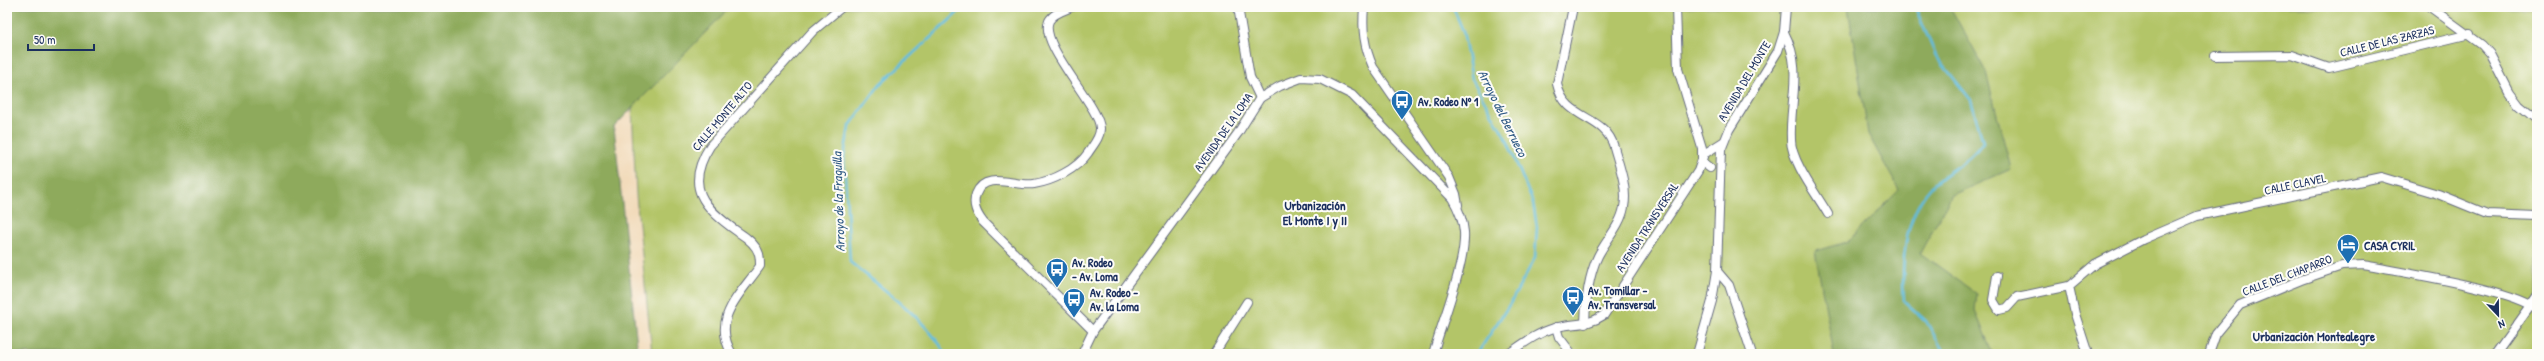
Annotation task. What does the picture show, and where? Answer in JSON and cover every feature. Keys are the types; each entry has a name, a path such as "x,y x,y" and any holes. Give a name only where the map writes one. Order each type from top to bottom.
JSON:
{"street":[{"name":"CALLE MONTE ALTO","path":"732,354 725,342 724,322 727,312 760,266 759,253 751,242 722,221 700,195 698,183 699,162 710,146 813,31 842,7"},
{"path":"1072,7 1055,14 1049,21 1048,31 1063,64 1097,117 1100,128 1098,138 1084,159 1050,180 1032,185 990,182 985,184 977,192 974,200 975,209 983,222 1093,331"},
{"path":"1238,7 1250,77 1260,98"},
{"path":"1364,7 1362,27 1365,48 1373,67 1442,167 1456,194 1458,208"},
{"path":"1573,7 1557,84 1560,96 1569,108 1609,134 1614,145 1625,195 1624,208 1619,221 1598,256 1592,271 1585,324"},
{"path":"1676,7 1678,69 1702,148 1702,160 1704,165 1710,168 1718,182"},
{"name":"AVENIDA DEL MONTE","path":"1697,354 1712,301 1717,271 1719,160 1723,142 1778,50 1784,32 1786,7"},
{"path":"2430,7 2470,34 2490,54 2510,93 2519,105 2537,120"},
{"path":"1784,32 1792,54 1796,79 1790,141 1793,153 1828,214"},
{"name":"CALLE DE LAS ZARZAS","path":"2215,56 2292,55 2328,68 2470,34"},
{"path":"1778,50 1792,54"},
{"name":"AVENIDA DE LA LOMA","path":"1082,354 1093,331 1238,133 1260,98 1280,86 1301,78 1320,79 1336,85 1352,95 1439,184 1458,208 1464,232 1463,253 1433,354"},
{"name":"AVENIDA DEL MONTE","path":"1711,151 1723,142"},
{"path":"1698,171 1716,167 1719,160 1716,153 1702,148"},
{"path":"1702,160 1704,154 1711,151"},
{"name":"AVENIDA TRANSVERSAL","path":"1508,354 1539,333 1556,327 1585,324 1604,315 1698,171 1702,160"},
{"path":"1439,184 1444,174 1442,167"},
{"name":"CALLE CLAVEL","path":"1997,276 1993,300 1999,310 2007,308 2017,297 2069,286 2095,264 2144,239 2197,216 2381,177 2438,194 2487,214 2537,216"},
{"name":"CALLE DEL CHAPARRO","path":"2209,354 2216,334 2240,305 2294,282 2342,266 2364,265 2508,295 2534,307"},
{"path":"1717,271 1729,285 1752,354"},
{"path":"2069,286 2075,314 2088,354"},
{"path":"2496,354 2534,307 2537,297"},
{"path":"1214,354 1247,302"},
{"path":"1556,327 1559,337 1572,354"}],"green space":[{"path":"7,7 730,7 614,127 638,354 7,354"},
{"path":"644,7 2537,7 2537,354 652,354 636,195 632,108 633,30"},
{"path":"1848,7 1950,7 1986,72 2011,169 1952,195 1920,253 1977,294 1975,311 1993,354 1834,354 1815,251 1847,242 1899,190 1868,134"}],"waterway":[{"name":"Arroyo de la Fraguilla","path":"946,354 937,340 902,304 850,262 844,156 849,127 880,84 964,7"},
{"name":"Arroyo del Berrueco","path":"1453,7 1463,31 1472,79 1507,140 1533,203 1537,227 1535,258 1511,302 1477,354"},
{"path":"1915,7 1936,56 1971,100 1983,142 1971,156 1932,186 1915,211 1906,240 1903,271 1904,301 1926,321 1945,354"}],"place":[{"name":"Av. Rodeo Nº 1","path":"1402,120"},
{"name":"CASA CYRIL","path":"2348,264"},
{"name":"Av. Rodeo - Av. Loma","path":"1057,288"},
{"name":"Av. Tomillar - Av. Transversal","path":"1573,316"},
{"name":"Av. Rodeo - Av. la Loma","path":"1074,318"}],"district":[{"name":"Urbanización El Monte I y II","path":"1315,212"},
{"name":"Urbanización Montealegre","path":"2314,336"}]}
